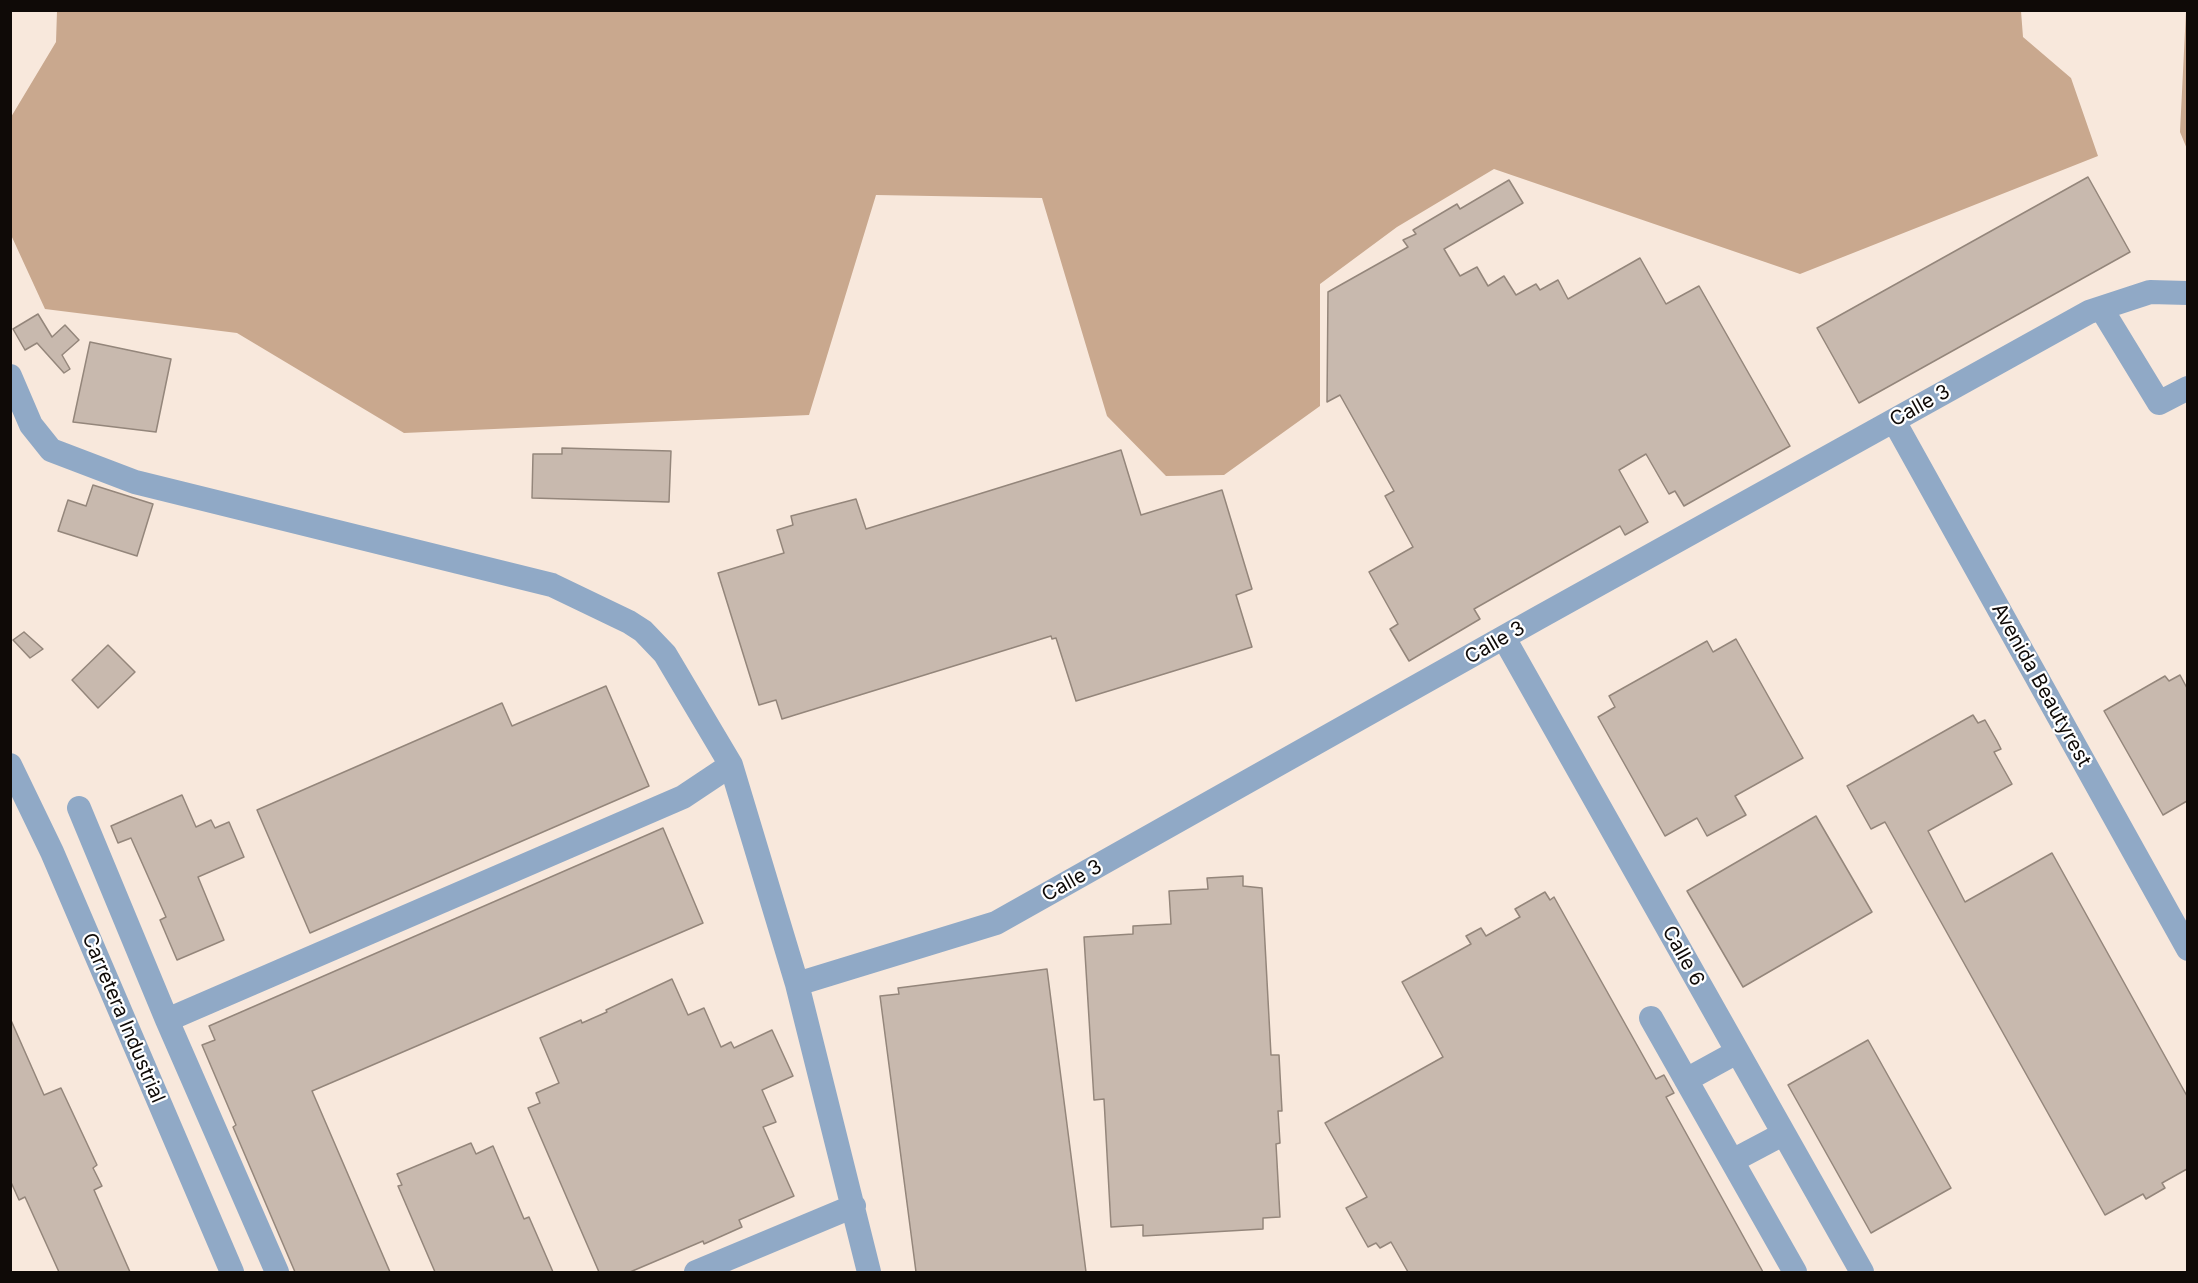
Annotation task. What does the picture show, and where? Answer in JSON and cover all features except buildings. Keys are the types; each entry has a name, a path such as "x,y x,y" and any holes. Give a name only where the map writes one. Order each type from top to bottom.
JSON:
{"street":[{"name":"Calle 3","path":"797,984 996,923 2090,312 2150,292 2187,293"},
{"path":"2101,308 2159,403 2187,388"},
{"path":"10,376 31,425 51,450 135,482 552,585 629,622 643,632 665,654 730,765 797,984 869,1272"},
{"name":"Avenida Beautyrest","path":"1894,421 2187,950"},
{"name":"Calle 6","path":"1504,638 1862,1272"},
{"name":"Carretera Industrial","path":"10,765 52,852 232,1272"},
{"path":"167,1020 683,797 730,765"},
{"path":"79,808 167,1020 277,1272"},
{"path":"1651,1018 1795,1272"},
{"path":"1686,1080 1737,1052"},
{"path":"1732,1161 1783,1134"},
{"path":"696,1272 854,1206"}],"shaded area":[{"path":"57,11 2021,11 2023,37 2071,78 2098,156 1800,274 1494,169 1397,227 1320,284 1320,406 1224,475 1166,476 1107,416 1042,198 876,195 809,415 404,433 237,333 45,309 11,235 11,117 56,42"},
{"path":"2186,11 2188,11 2187,149 2180,132"}]}
